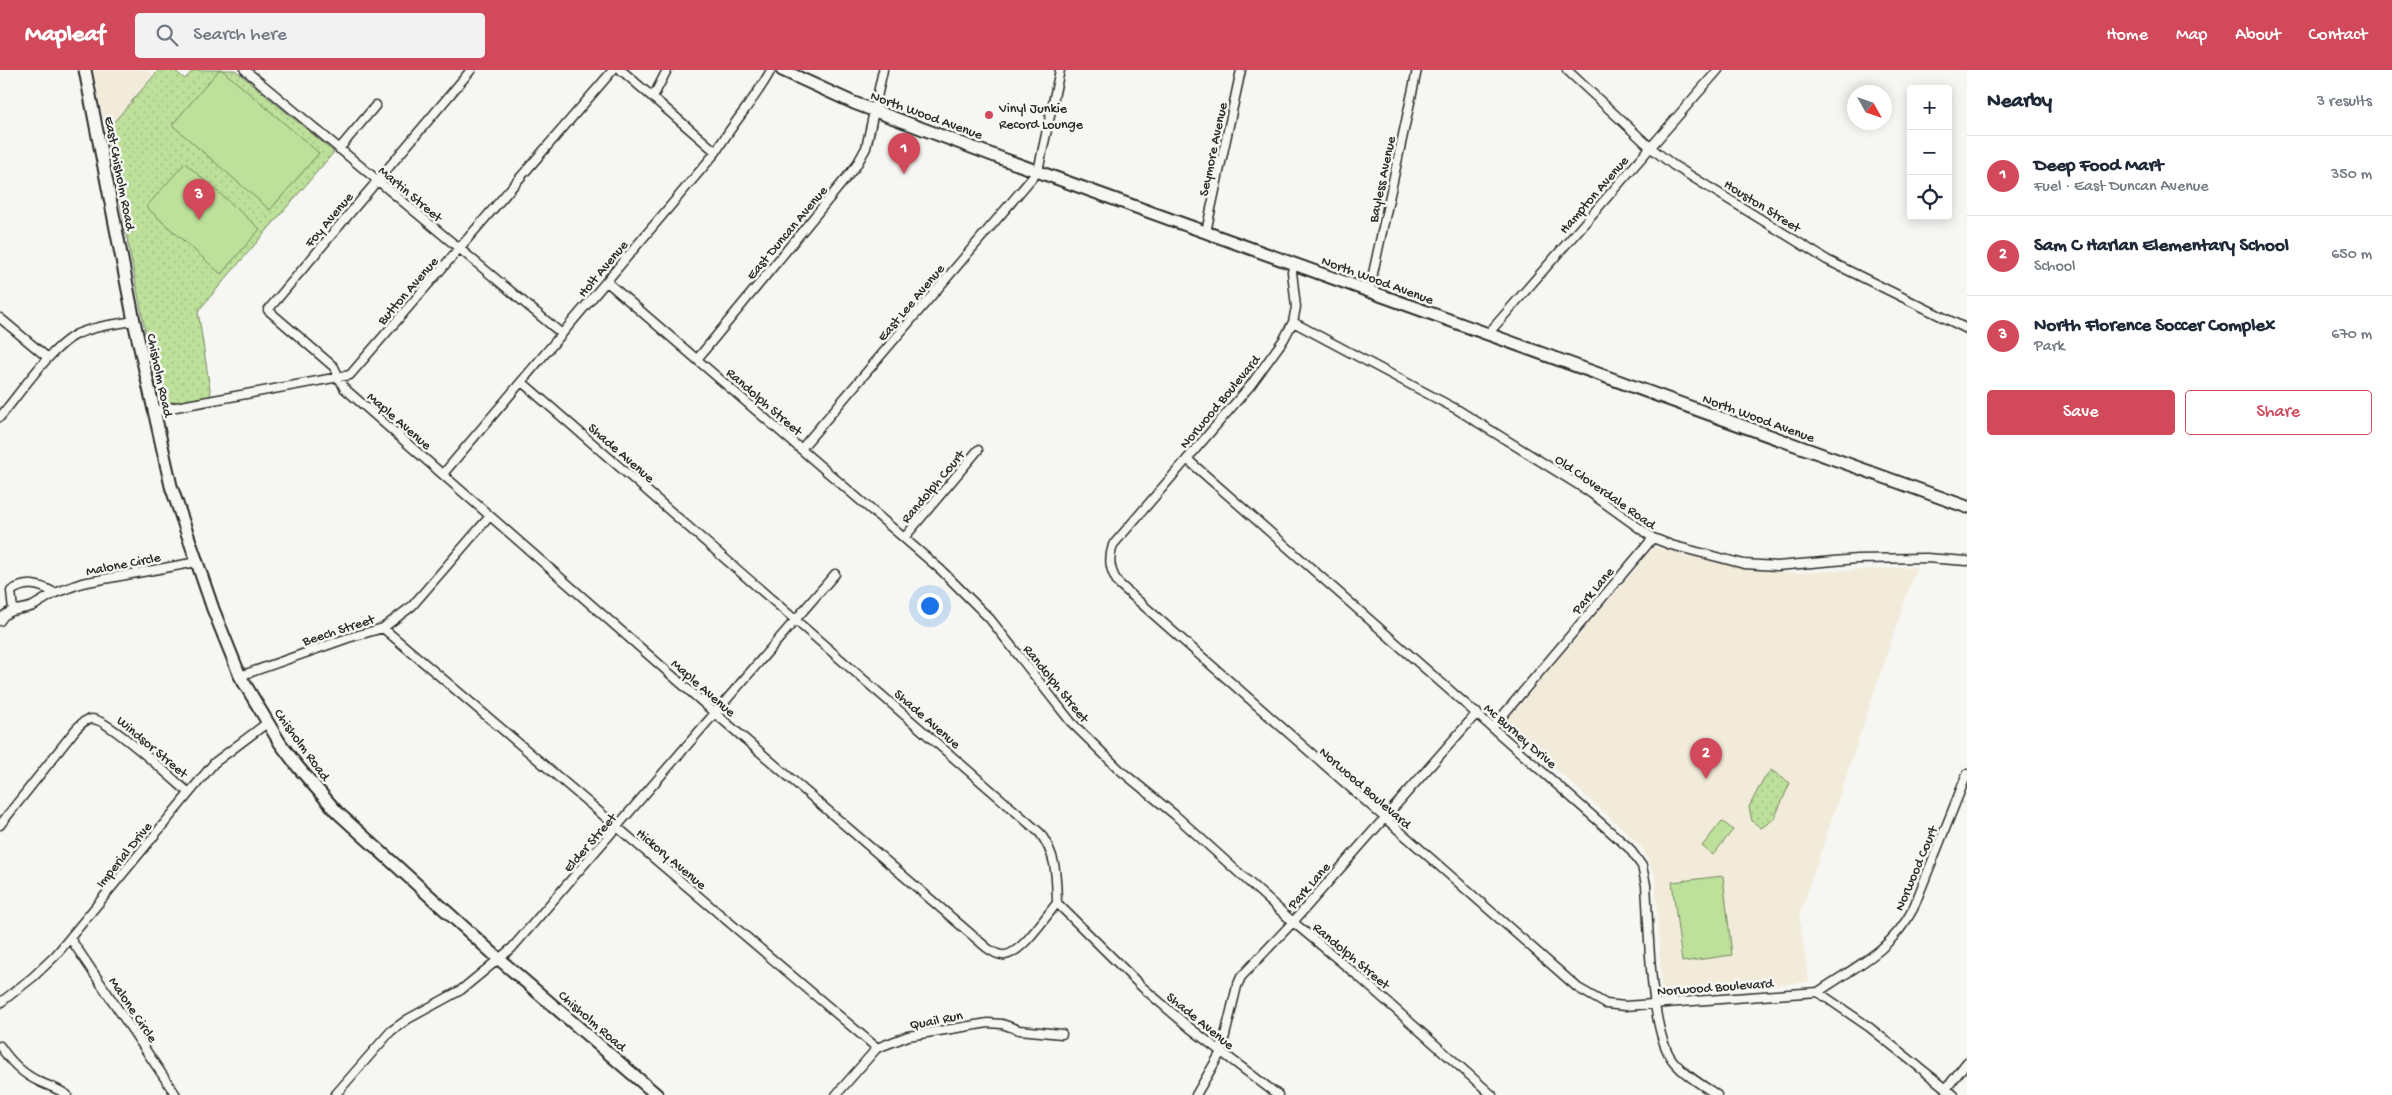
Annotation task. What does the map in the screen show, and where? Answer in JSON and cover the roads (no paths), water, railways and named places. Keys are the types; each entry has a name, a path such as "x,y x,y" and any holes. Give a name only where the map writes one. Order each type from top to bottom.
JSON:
{"main road":[{"name":"East Chisholm Road","path":"85,70 127,283"},
{"name":"North Wood Avenue","path":"782,70 826,92 875,111 1486,335 1967,507"},
{"name":"Chisholm Road","path":"127,283 171,486 197,562 240,676 267,723 298,767 337,812 499,959 657,1095"}],"street":[{"name":"Foy Avenue","path":"339,378 334,367 268,310 471,70"},
{"name":"Button Avenue","path":"154,411 339,378 350,374 459,250 612,70"},
{"path":"621,70 716,152"},
{"path":"653,97 667,70"},
{"name":"Holt Avenue","path":"443,474 716,152 727,132 771,70"},
{"name":"East Duncan Avenue","path":"698,358 856,166 866,148 882,70"},
{"path":"1038,171 1060,70"},
{"name":"Seymore Avenue","path":"1206,232 1241,70"},
{"name":"Bayless Avenue","path":"1370,292 1418,70"},
{"name":"Houston Street","path":"1567,70 1650,147 1674,165 1827,260 1967,329"},
{"name":"Hampton Avenue","path":"1486,335 1718,70"},
{"name":"Martin Street","path":"248,71 459,250 562,334"},
{"path":"339,149 376,105"},
{"name":"East Lee Avenue","path":"801,449 1038,171"},
{"path":"1294,264 1292,272 1296,307 1294,322"},
{"name":"Randolph Street","path":"607,282 698,358 941,570 990,619 1078,729 1120,770 1492,1095"},
{"path":"0,318 48,358"},
{"path":"0,416 48,358 76,335 94,327 134,321"},
{"name":"Norwood Boulevard","path":"1294,322 1250,386 1113,546 1109,556 1113,575 1130,595 1584,992 1606,1004 1625,1006 1818,992"},
{"name":"Old Cloverdale Road","path":"1294,322 1466,415 1585,489 1652,538 1671,545 1752,564 1787,566 1857,558 1967,561"},
{"name":"Maple Avenue","path":"339,378 344,388 716,714 997,954 1005,956 1015,951 1057,902"},
{"name":"Shade Avenue","path":"522,382 1040,833 1051,848 1055,863 1057,902 1137,983 1220,1052 1278,1095"},
{"name":"Randolph Court","path":"904,538 978,450"},
{"name":"Mc Burney Drive","path":"1187,459 1629,848 1642,866 1646,885 1655,1003 1662,1044 1673,1062 1688,1076 1717,1095"},
{"name":"Beech Street","path":"240,676 348,638 383,628 412,606 490,516"},
{"name":"Park Lane","path":"1493,727 1652,538"},
{"name":"Malone Circle","path":"0,621 3,616 13,610 32,606 55,593 82,583 197,562"},
{"name":"Elder Street","path":"334,1095 391,1031 408,1018 461,990 512,948 835,574"},
{"path":"13,610 11,591 20,585 41,585 55,593"},
{"name":"Hickory Avenue","path":"383,628 877,1048"},
{"name":"Park Lane","path":"1196,1095 1220,1052 1241,977 1293,922 1477,713"},
{"name":"Windsor Street","path":"0,825 76,728 83,722 93,719 102,721 118,733 189,793"},
{"name":"Imperial Drive","path":"0,1003 34,977 70,938 214,763 267,723"},
{"name":"Norwood Court","path":"1818,992 1869,959 1887,945 1903,928 1913,909 1967,774"},
{"name":"Malone Circle","path":"70,938 176,1095"},
{"path":"1818,992 1869,1027 1954,1095"},
{"name":"Quail Run","path":"836,1095 877,1048 908,1036 988,1023 1002,1024 1019,1030 1062,1034"},
{"path":"0,1046 21,1072 38,1082 57,1088 67,1095"},
{"path":"1946,1089 1967,1062"}],"place":[{"name":"Vinyl Junkie Record Lounge","path":"989,115"},
{"name":"Deep Food Mart","path":"904,174"},
{"name":"North Florence Soccer Complex","path":"199,220"},
{"name":"Sam C Harlan Elementary School","path":"1706,779"}]}
